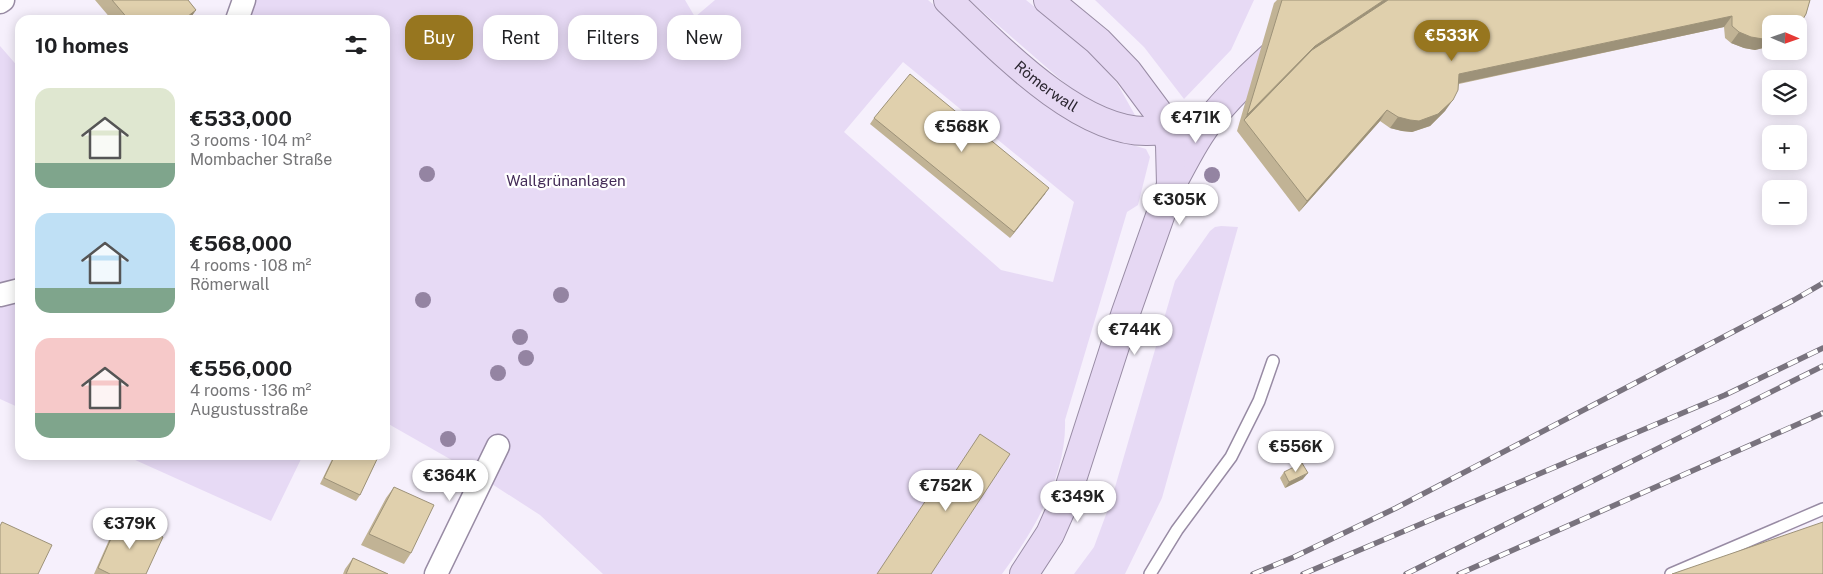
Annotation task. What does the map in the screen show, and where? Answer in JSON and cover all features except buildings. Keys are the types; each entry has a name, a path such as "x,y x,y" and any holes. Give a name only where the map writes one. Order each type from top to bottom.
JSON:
{"main road":[{"name":"Römerwall","path":"948,0 1019,67 1055,94 1112,126 1148,131 1190,124 1207,125"},
{"path":"1048,0 1098,41 1128,72 1157,111 1166,129 1171,159 1171,185"},
{"path":"1024,574 1050,534 1066,498 1125,315 1171,185 1207,125 1243,83 1300,32"}],"street":[{"path":"239,15 244,0"},
{"path":"0,295 15,291"},
{"path":"436,574 498,446"}],"lane":[{"path":"1150,574 1177,530 1231,458 1259,401 1273,362"},
{"path":"1671,574 1823,509"}],"green space":[{"name":"Wallgrünanlagen","path":"256,0 685,0 694,15 667,15 667,60 741,60 741,15 697,15 715,0 928,0 1066,115 1106,137 1146,149 1150,157 1138,205 1127,212 1065,420 1064,441 1054,482 1037,521 1002,574 603,574 540,515 478,475 390,425 390,15 251,15","holes":["903,62 1074,202 1053,282 1001,270 844,132"]},
{"path":"969,0 1026,0 1087,49 1117,83 1136,117 1093,105 1061,80"},
{"path":"1095,0 1254,0 1231,50 1184,99 1144,47"},
{"path":"0,46 15,63 15,406 0,399"},
{"path":"1215,227 1238,227 1162,498 1125,574 1074,574 1094,547 1111,501 1175,281 1210,231"},
{"path":"135,460 301,460 271,521"}],"railway":[{"path":"1253,574 1294,557 1396,508 1794,300 1823,283"},
{"path":"1303,574 1725,395 1823,348"},
{"path":"1406,574 1823,366"},
{"path":"1459,574 1823,413"}]}
